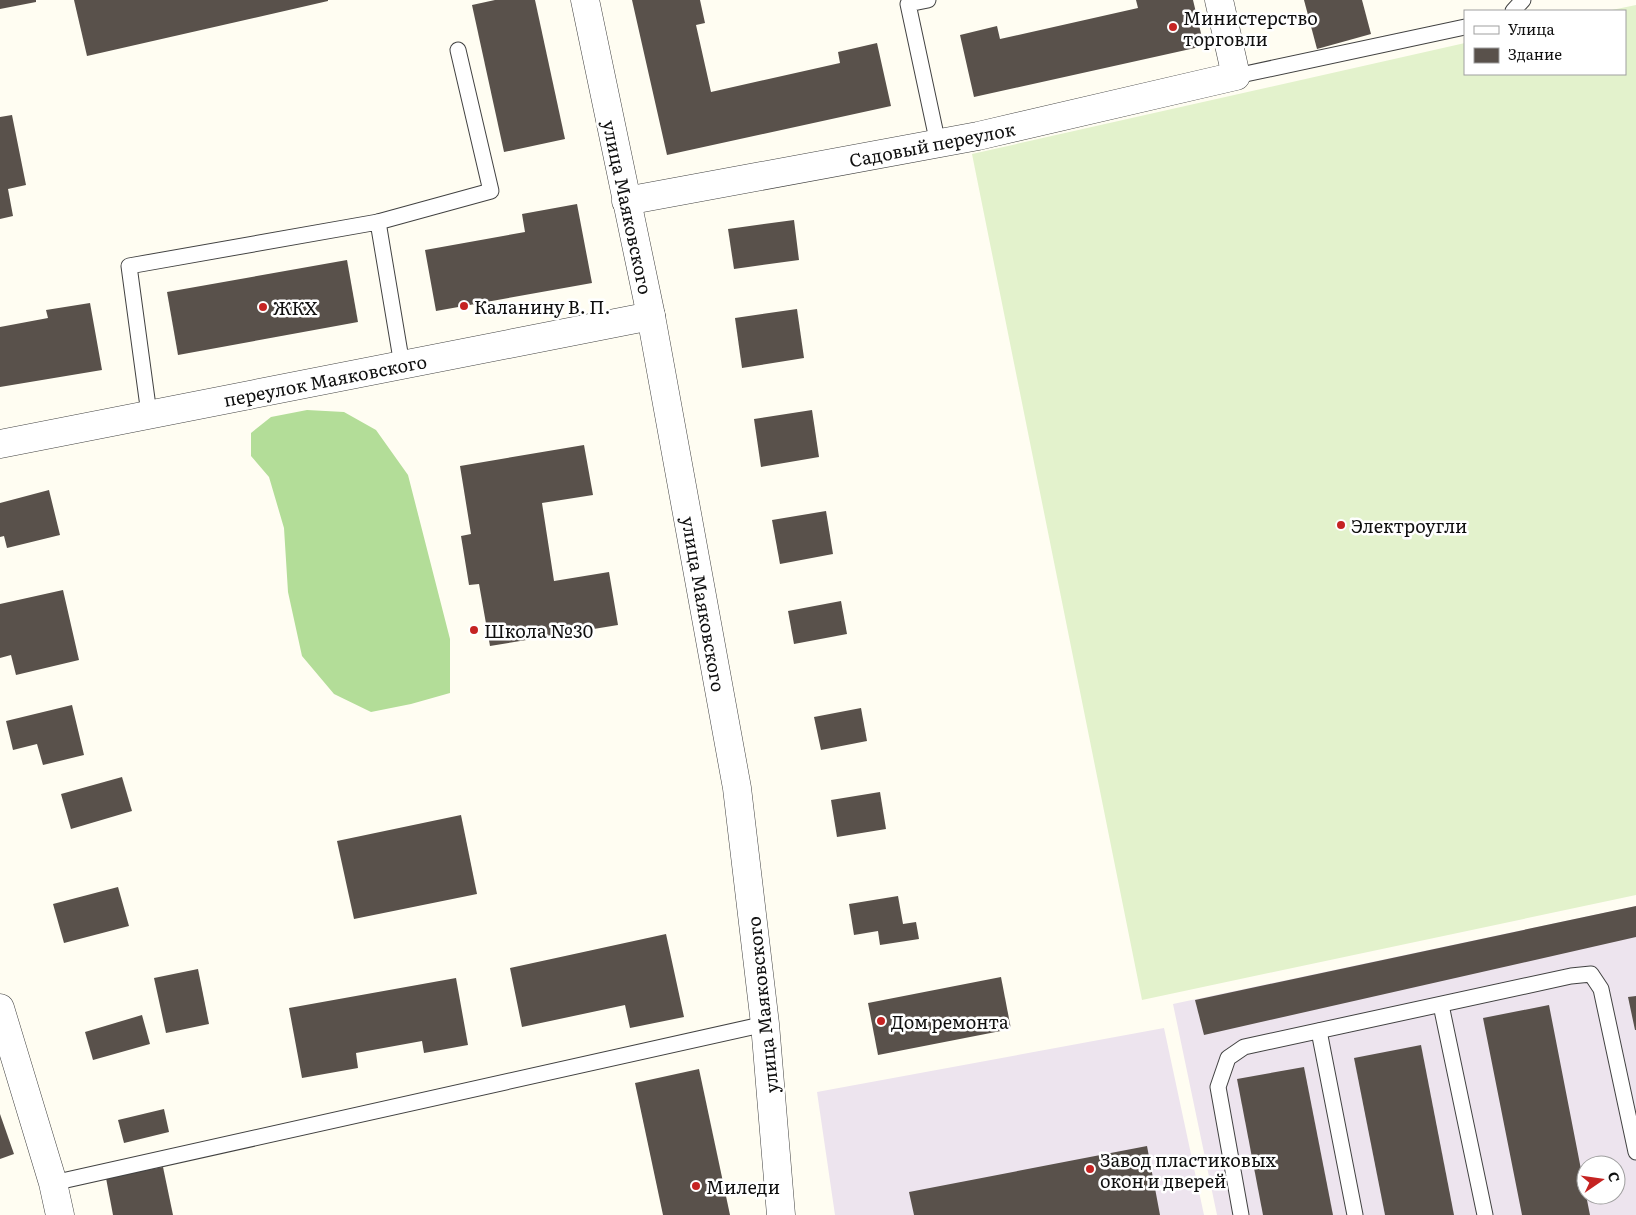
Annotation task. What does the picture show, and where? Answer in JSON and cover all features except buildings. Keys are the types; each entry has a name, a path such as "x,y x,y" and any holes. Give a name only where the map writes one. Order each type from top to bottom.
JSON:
{"street":[{"name":"улица Маяковского","path":"585,0 651,316 736,788 766,1024 781,1215"},
{"path":"1219,0 1236,76"},
{"name":"Садовый переулок","path":"626,201 938,144 1236,76"},
{"name":"переулок Маяковского","path":"0,444 651,316"},
{"path":"0,1008 53,1182 60,1215"}],"lane":[{"path":"928,0 908,4 938,144"},
{"path":"1514,10 1523,0"},
{"path":"1236,76 1464,27"},
{"path":"149,414 129,266 378,222 491,191 458,50"},
{"path":"378,222 402,365"},
{"path":"1241,1215 1218,1087 1228,1058 1244,1047 1571,976 1590,974 1601,989 1636,1152"},
{"path":"1441,1005 1485,1215"},
{"path":"53,1182 766,1024"},
{"path":"1320,1031 1355,1215"}],"shaded area":[{"path":"1636,906 1636,1215 1217,1215 1173,1004"},
{"path":"1164,1028 1204,1215 835,1215 817,1092"}],"green space":[{"name":"Электроугли","path":"1636,5 1636,895 1142,1000 972,154 1464,43 1464,75 1626,75 1626,10 1612,10"},
{"path":"307,410 344,412 376,430 408,475 450,639 450,693 411,704 371,712 334,694 302,656 288,592 284,528 269,477 251,456 251,433 271,417"}],"place":[{"name":"Министерство торговли","path":"1173,27"},
{"name":"Каланину В. П.","path":"464,306"},
{"name":"ЖКХ","path":"263,307"},
{"name":"Электроугли","path":"1341,525"},
{"name":"Школа №30","path":"474,630"},
{"name":"Дом ремонта","path":"881,1021"},
{"name":"Завод пластиковых окон и дверей","path":"1090,1169"},
{"name":"Миледи","path":"696,1186"}]}
